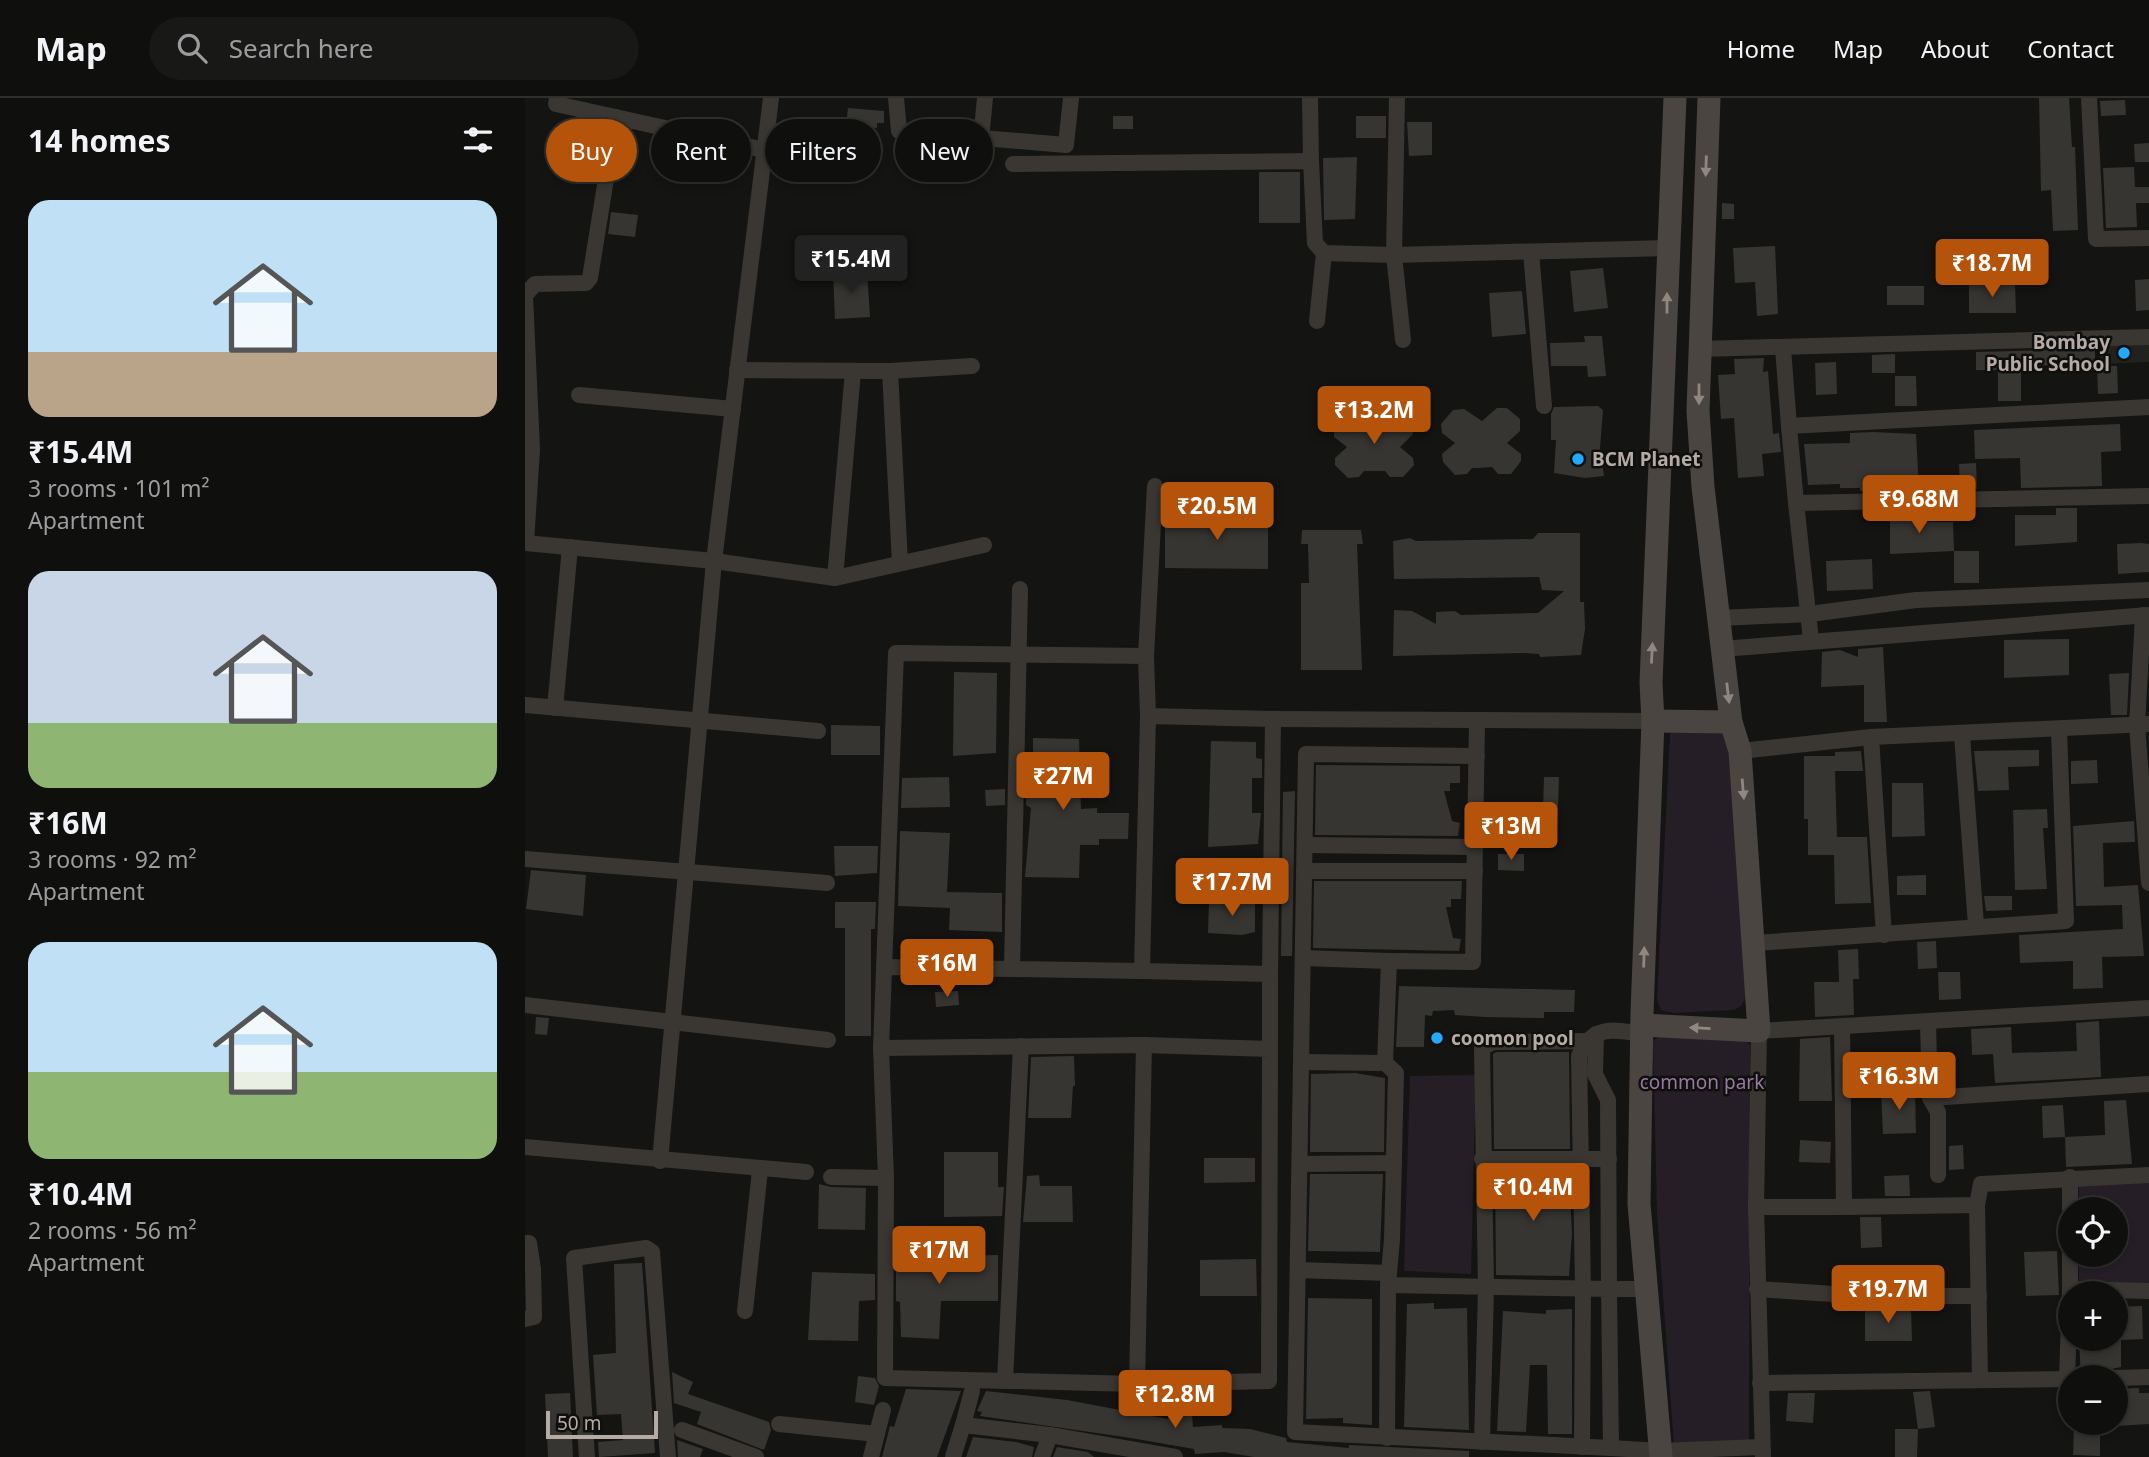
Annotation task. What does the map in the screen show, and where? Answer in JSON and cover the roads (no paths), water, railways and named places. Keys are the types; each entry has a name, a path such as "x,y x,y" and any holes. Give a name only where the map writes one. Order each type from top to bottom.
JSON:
{"street":[{"path":"557,98 556,104 764,150"},
{"path":"660,1161 702,721 714,561 771,98"},
{"path":"896,98 898,119"},
{"path":"983,119 985,98"},
{"path":"993,140 1066,145 1070,98"},
{"path":"1310,98 1315,243 1324,253 1394,255 1667,248"},
{"path":"1397,98 1394,255 1403,340"},
{"path":"1661,1454 1639,1204 1653,721 1651,684 1675,98"},
{"path":"1477,756 1306,754 1295,1432 1611,1448 1661,1454 1762,1452 1756,1207 1759,1031 1755,943 1740,751 1731,722 1703,487 1699,349 1709,98"},
{"path":"2089,98 2096,239 2149,238"},
{"path":"616,117 590,278 586,283 577,285 535,284 526,295 532,449 525,543 714,561 835,578 984,545"},
{"path":"1013,164 1311,161"},
{"path":"1531,252 1543,406"},
{"path":"1317,321 1324,253"},
{"path":"1699,349 2149,337"},
{"path":"1783,348 1811,640"},
{"path":"737,370 890,371 972,366"},
{"path":"835,578 853,371"},
{"path":"890,371 900,563"},
{"path":"579,395 733,409"},
{"path":"1789,426 2149,407"},
{"path":"1142,971 1148,716 1146,656 1155,486"},
{"path":"1796,503 2149,496"},
{"path":"555,708 570,547"},
{"path":"1012,970 1020,589"},
{"path":"1719,618 1810,614 1916,600 2149,590"},
{"path":"1722,649 2146,615 2143,725 2149,883"},
{"path":"1146,656 896,653 881,1048 886,1178 885,1378 1137,1384 1269,1381 1273,719"},
{"path":"525,705 818,731"},
{"path":"1148,716 1477,722 1731,722"},
{"path":"1303,958 1473,962 1477,722"},
{"path":"1740,751 1871,737 2059,731 2143,725"},
{"path":"1755,943 1976,925 2066,921 2059,731"},
{"path":"1962,734 1976,925"},
{"path":"1871,737 1884,934"},
{"path":"1305,845 1475,848"},
{"path":"525,859 827,883"},
{"path":"1304,871 1475,871"},
{"path":"1385,1063 1389,961"},
{"path":"884,967 1270,974"},
{"path":"525,1005 828,1040"},
{"path":"1482,1442 1486,1287 1482,1048 1493,1042 1592,1038 1613,1028 1759,1031 2149,1008"},
{"path":"1928,1023 1930,1098 1938,1112 1938,1175"},
{"path":"1842,1027 1844,1207"},
{"path":"1582,1447 1583,1289 1579,1056 1592,1038"},
{"path":"1592,1038 1595,1074 1608,1100 1611,1448"},
{"path":"881,1048 1145,1045 1270,1049"},
{"path":"1137,1384 1145,1045"},
{"path":"1005,1381 1021,1046"},
{"path":"1301,1062 1385,1063 1396,1073 1388,1279 1387,1438"},
{"path":"1930,1098 2149,1084"},
{"path":"525,1147 806,1172"},
{"path":"1482,1159 1609,1159"},
{"path":"1300,1164 1394,1163"},
{"path":"745,1311 760,1170"},
{"path":"1980,1380 1977,1205 1981,1184 2070,1177 2149,1175"},
{"path":"2070,1177 2070,1197"},
{"path":"831,1178 886,1178"},
{"path":"1756,1207 1977,1205"},
{"path":"525,1243 529,1243 534,1269 534,1317 525,1320"},
{"path":"587,1457 574,1258 646,1248 652,1252 668,1457"},
{"path":"1298,1270 1486,1287 1646,1289"},
{"path":"1757,1289 1864,1296 1979,1296"},
{"path":"2128,1290 2149,1291"},
{"path":"2128,1378 2149,1377"},
{"path":"1760,1383 2058,1379"},
{"path":"953,1457 972,1391"},
{"path":"871,1457 883,1410"},
{"path":"779,1424 877,1434"},
{"path":"963,1425 1050,1434 1132,1454 1175,1457"},
{"path":"682,1430 756,1457"},
{"path":"1042,1457 1050,1434"}],"place":[{"name":"Bombay Public School","path":"2124,353"},
{"name":"BCM Planet","path":"1578,459"},
{"name":"coomon pool","path":"1437,1038"}],"park label":[{"name":"common park","path":"1702,1082"}]}
